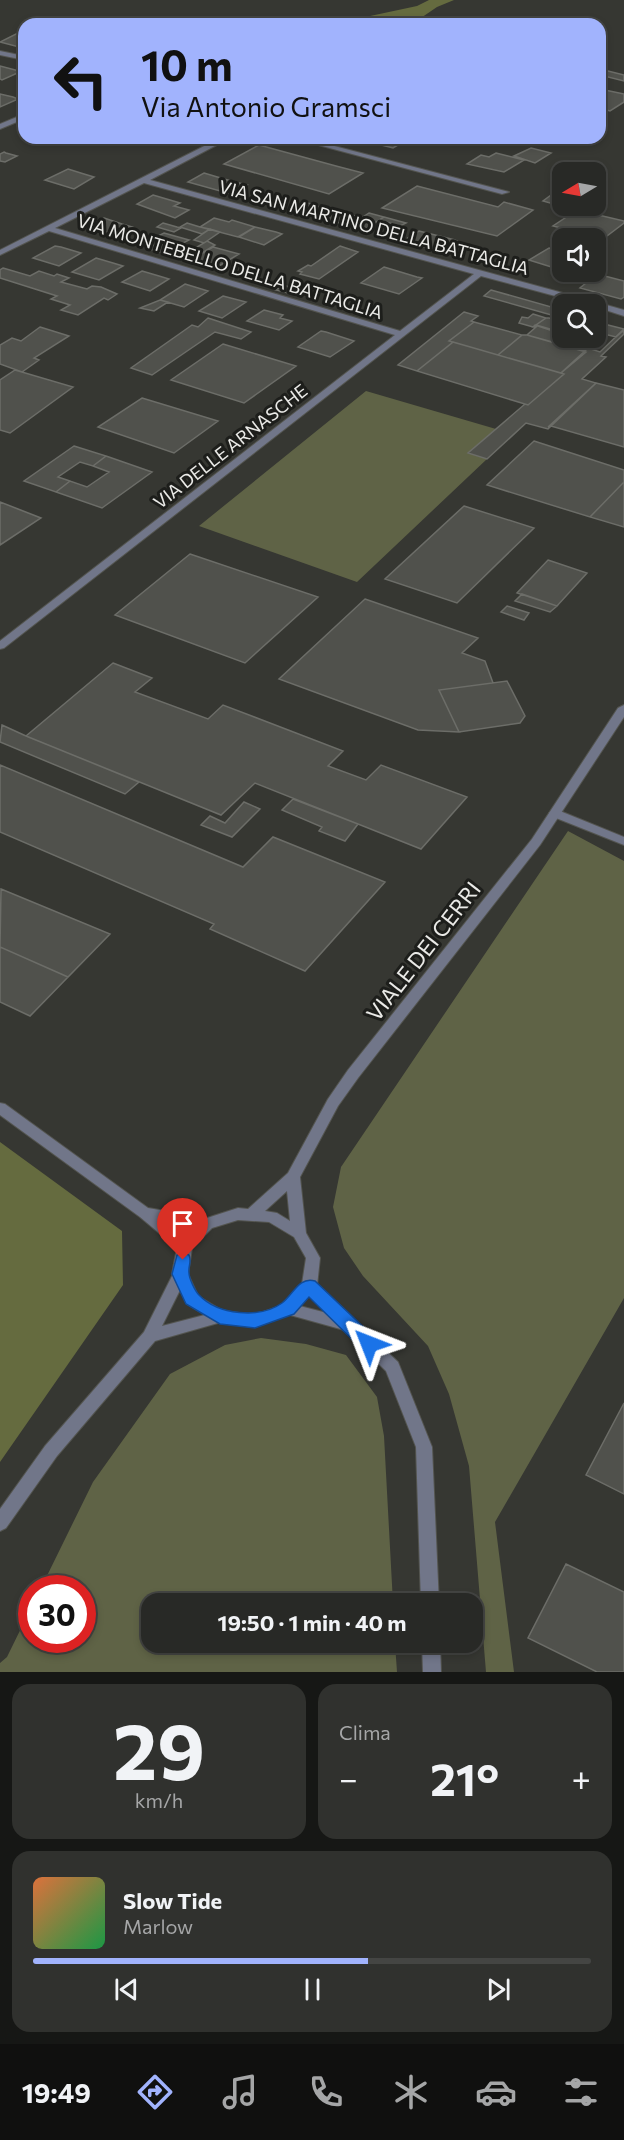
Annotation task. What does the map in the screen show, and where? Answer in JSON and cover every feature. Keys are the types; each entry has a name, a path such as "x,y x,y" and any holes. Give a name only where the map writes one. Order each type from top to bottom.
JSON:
{"street":[{"path":"0,53 18,57"},
{"path":"0,126 18,118"},
{"path":"0,253 146,181 215,144"},
{"path":"319,144 505,192"},
{"name":"VIA SAN MARTINO DELLA BATTAGLIA","path":"146,181 555,294"},
{"name":"VIA MONTEBELLO DELLA BATTAGLIA","path":"48,229 402,334"},
{"name":"VIA DELLE ARNASCHE","path":"0,646 480,273"},
{"name":"VIA SAN MARTINO DELLA BATTAGLIA","path":"606,308 624,313"},
{"name":"VIALE DEI CERRI","path":"251,1215 293,1177 333,1103 353,1074 536,842 624,708"},
{"path":"555,813 624,841"},
{"path":"0,1108 145,1213 185,1246"},
{"path":"150,1336 220,1317 255,1321 288,1309 309,1286 313,1258 299,1233 293,1177"},
{"path":"145,1213 207,1224"},
{"path":"0,1523 51,1451 150,1336 180,1274 185,1246 207,1224 238,1214 272,1217 299,1233"},
{"path":"180,1274 192,1299 220,1317"},
{"path":"309,1286 392,1367 424,1447 430,1593"},
{"path":"288,1309 351,1325"},
{"path":"431,1653 432,1672"}],"green space":[{"path":"429,0 454,0 437,7 421,18 361,18 417,6"},
{"path":"366,391 496,429 469,453 487,459 357,582 199,526"},
{"path":"568,831 624,861 624,1298 495,1522 514,1672 486,1672 483,1593 479,1593 469,1466 449,1394 428,1346 363,1276 344,1248 333,1207 341,1167"},
{"path":"0,1142 122,1231 123,1285 0,1462"},
{"path":"261,1338 306,1344 346,1355 377,1397 384,1436 392,1593 141,1593 141,1653 396,1653 397,1672 0,1672 0,1663 7,1657 18,1635 18,1653 96,1653 96,1575 47,1575 93,1482 170,1374 225,1345"}],"building":[{"path":"16,34 18,34 18,47 0,42"},
{"path":"0,66 18,71 18,73 0,79"},
{"path":"606,70 624,75 624,81 606,76"},
{"path":"606,90 624,94 624,102 610,111 606,110"},
{"path":"0,94 13,97 18,99 0,107"},
{"path":"377,144 400,144 393,148"},
{"path":"259,145 363,173 329,194 224,164"},
{"path":"531,148 551,153 535,163 514,156"},
{"path":"4,152 17,156 5,162 0,161 0,154"},
{"path":"496,153 524,160 504,172 467,164 481,155 489,157"},
{"path":"68,169 94,177 74,189 45,180"},
{"path":"204,173 247,185 231,194 188,182"},
{"path":"417,186 498,207 504,202 533,210 497,236 382,208"},
{"path":"153,195 180,203 174,206 189,210 175,218 137,204"},
{"path":"551,195 552,195 552,204 543,201"},
{"path":"308,203 363,218 350,226 295,211"},
{"path":"369,213 384,217 367,228 356,225 367,218 363,217"},
{"path":"568,216 603,216 624,221 606,237 606,228 553,226"},
{"path":"384,217 406,223 400,226 379,220"},
{"path":"104,218 132,227 118,235 89,227"},
{"path":"214,218 229,222 232,220 255,227 238,237 200,227"},
{"path":"163,223 181,228 174,232 157,227"},
{"path":"187,223 210,229 202,234 180,227"},
{"path":"255,227 282,234 264,245 239,237"},
{"path":"210,229 220,232 204,243 194,240"},
{"path":"419,231 460,243 451,250 444,248 439,251 403,241"},
{"path":"164,233 189,240 181,244 188,246 172,256 149,249 159,241 152,239"},
{"path":"207,241 215,245 202,253 192,250"},
{"path":"55,246 81,253 59,266 33,258"},
{"path":"340,246 358,252 319,279 300,274 302,272 298,271 308,265 311,266"},
{"path":"213,247 239,254 219,266 193,259"},
{"path":"549,248 552,249 552,267 529,260"},
{"path":"96,258 123,266 99,280 72,272"},
{"path":"384,267 422,278 399,294 361,283"},
{"path":"3,268 30,276 39,271 54,276 57,274 69,278 61,282 87,289 92,286 101,287 117,294 108,300 104,298 78,315 61,310 70,305 51,299 57,296 0,278 0,270"},
{"path":"142,271 169,279 150,291 122,282"},
{"path":"606,276 624,281 624,297 621,299 580,288 587,282 606,282"},
{"path":"185,284 208,291 184,307 160,300"},
{"path":"283,285 302,291 296,295 276,290"},
{"path":"491,290 552,307 552,315 484,296"},
{"path":"223,296 246,302 222,318 199,311"},
{"path":"160,300 168,302 154,311 140,308"},
{"path":"264,310 283,315 280,318 292,321 279,330 247,321"},
{"path":"464,312 478,316 471,321 474,322 449,341 453,342 417,371 398,365"},
{"path":"533,314 546,318 533,327 519,323 522,317 528,318"},
{"path":"208,318 251,332 241,339 215,332 152,375 131,368 192,325 198,327"},
{"path":"546,318 552,319 550,329 536,325"},
{"path":"474,322 522,335 498,355 449,341"},
{"path":"606,324 624,329 616,337 606,334"},
{"path":"535,325 552,331 552,342 527,335 536,327 533,327"},
{"path":"40,327 69,336 34,358 39,360 22,372 0,364 0,345 12,338 21,341"},
{"path":"623,330 624,334 601,356 606,357 582,379 596,383 548,429 526,423 487,459 468,453 564,374 561,373 588,348 600,352"},
{"path":"321,331 354,341 330,357 298,347"},
{"path":"522,335 552,342 552,348 572,348 586,352 561,373 498,355"},
{"path":"453,342 564,374 528,405 417,371"},
{"path":"223,344 296,366 244,403 171,380"},
{"path":"15,370 73,387 10,433 0,430 0,380"},
{"path":"596,383 624,390 624,447 548,427"},
{"path":"142,398 218,421 174,453 98,427"},
{"path":"534,441 624,470 624,482 590,517 487,485"},
{"path":"74,446 106,456 93,466 80,462 58,477 70,481 56,492 24,481"},
{"path":"106,456 152,472 102,508 56,492 70,481 87,487 109,472 93,466"},
{"path":"624,482 624,527 590,517"},
{"path":"0,502 18,509 41,518 0,545"},
{"path":"464,506 534,528 457,603 385,579"},
{"path":"190,554 318,597 245,663 115,615"},
{"path":"548,560 587,573 557,606 517,593"},
{"path":"522,594 557,606 550,612 515,601"},
{"path":"365,599 478,638 462,653 485,661 493,683 439,690 459,732 418,730 279,679"},
{"path":"507,606 529,613 524,620 501,612"},
{"path":"113,663 152,678 135,692 208,719 223,705 343,751 328,766 366,780 381,765 467,797 421,849 255,783 221,815 26,736"},
{"path":"507,681 525,716 520,723 459,732 439,690"},
{"path":"2,725 139,782 125,794 0,742"},
{"path":"0,765 243,867 273,837 385,882 305,971 210,929 214,924 0,832"},
{"path":"293,799 358,824 345,841 319,831 322,827 282,810"},
{"path":"244,802 260,809 232,837 201,825 210,816 225,823"},
{"path":"1,889 110,934 68,977 0,947"},
{"path":"0,947 68,977 30,1016 0,1002"},
{"path":"624,1403 624,1494 586,1475"},
{"path":"566,1564 624,1592 624,1672 597,1672 528,1638"}],"route":[{"path":"183,1260 180,1274 192,1299 220,1317 255,1321 288,1309 309,1286 369,1344"}]}
